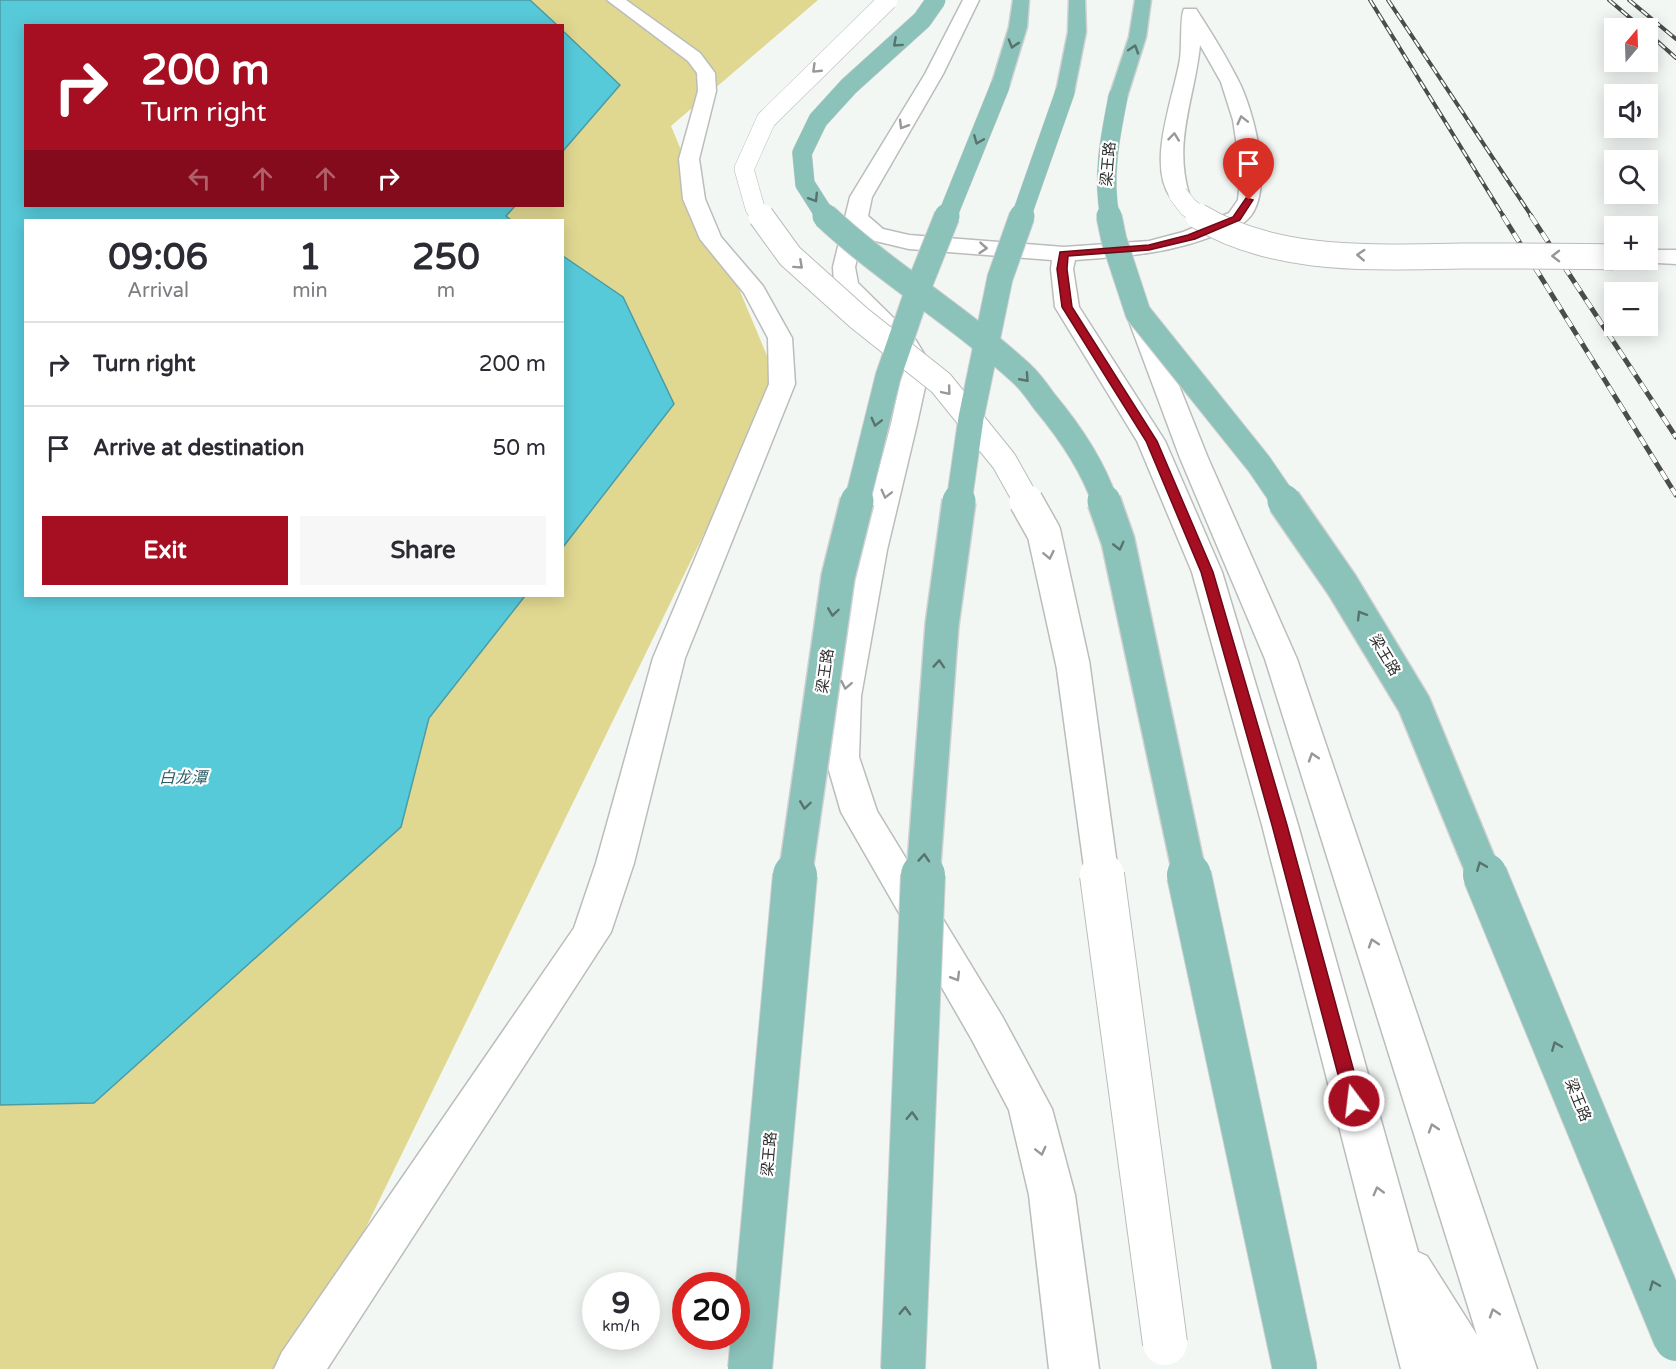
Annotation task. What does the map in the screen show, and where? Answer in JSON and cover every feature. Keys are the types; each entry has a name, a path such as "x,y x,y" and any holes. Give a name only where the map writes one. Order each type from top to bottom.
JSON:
{"main road":[{"path":"936,0 922,20 849,87 818,120 802,153 805,184 824,215 860,249 955,318 1023,374 1068,430 1096,476 1118,541 1295,1369"},
{"name":"梁王路","path":"750,1369 793,888 838,577 888,377 921,281 1000,86 1018,27 1021,0"},
{"path":"903,1369 920,916 942,625 971,418 1000,278 1065,92 1077,32 1077,0"},
{"name":"梁王路","path":"1143,0 1143,14 1138,36 1118,97 1109,144 1105,193 1114,240 1138,313 1259,464 1342,585 1414,704 1676,1339"}],"street":[{"path":"299,1369 592,932 615,863 669,658 782,384 780,338 755,291 711,239 694,199 688,159 707,91 706,73 694,57 615,0"},
{"path":"888,0 766,120 744,170 755,208 790,256 859,318 940,383 1004,461 1044,533 1072,665 1169,1369"},
{"path":"972,0 934,74 861,197 844,267 846,284 857,298 906,344 915,360 914,378 904,424 872,550 844,696 842,757 859,812 987,1028 1030,1109 1052,1195 1074,1369"},
{"path":"857,217 876,234 909,242 1064,254 1149,248 1191,237 1237,218 1249,200 1251,172 1243,120 1230,82 1189,6"},
{"path":"1189,6 1193,28 1191,57 1175,127 1173,183 1182,203 1199,216 1221,228 1284,248 1325,253 1373,256 1604,257"},
{"path":"1064,254 1062,269 1067,307 1151,441 1207,572 1280,825 1426,1369"},
{"path":"1658,257 1676,257"},
{"path":"1138,313 1194,458 1281,659 1512,1369"},
{"path":"1390,1239 1470,1369"}],"shaded area":[{"path":"0,0 818,0 671,126 778,382 297,1369 0,1369"}],"water":[{"name":"白龙潭","path":"0,0 530,0 556,24 24,24 24,207 514,207 506,216 510,219 24,219 24,597 524,597 429,718 401,827 94,1103 0,1105"},
{"path":"564,32 620,85 564,150"},
{"path":"564,257 623,297 674,404 564,546"}],"railway":[{"path":"1370,0 1504,217"},
{"path":"1388,0 1532,217"},
{"path":"1609,0 1630,18"},
{"path":"1629,0 1676,39"},
{"path":"1658,42 1676,58"},
{"path":"1503,216 1676,495"},
{"path":"1531,216 1676,437"}],"route":[{"path":"1249,200 1237,218 1191,237 1149,248 1064,254 1062,269 1067,307 1151,441 1207,572 1280,825 1354,1101"}]}
